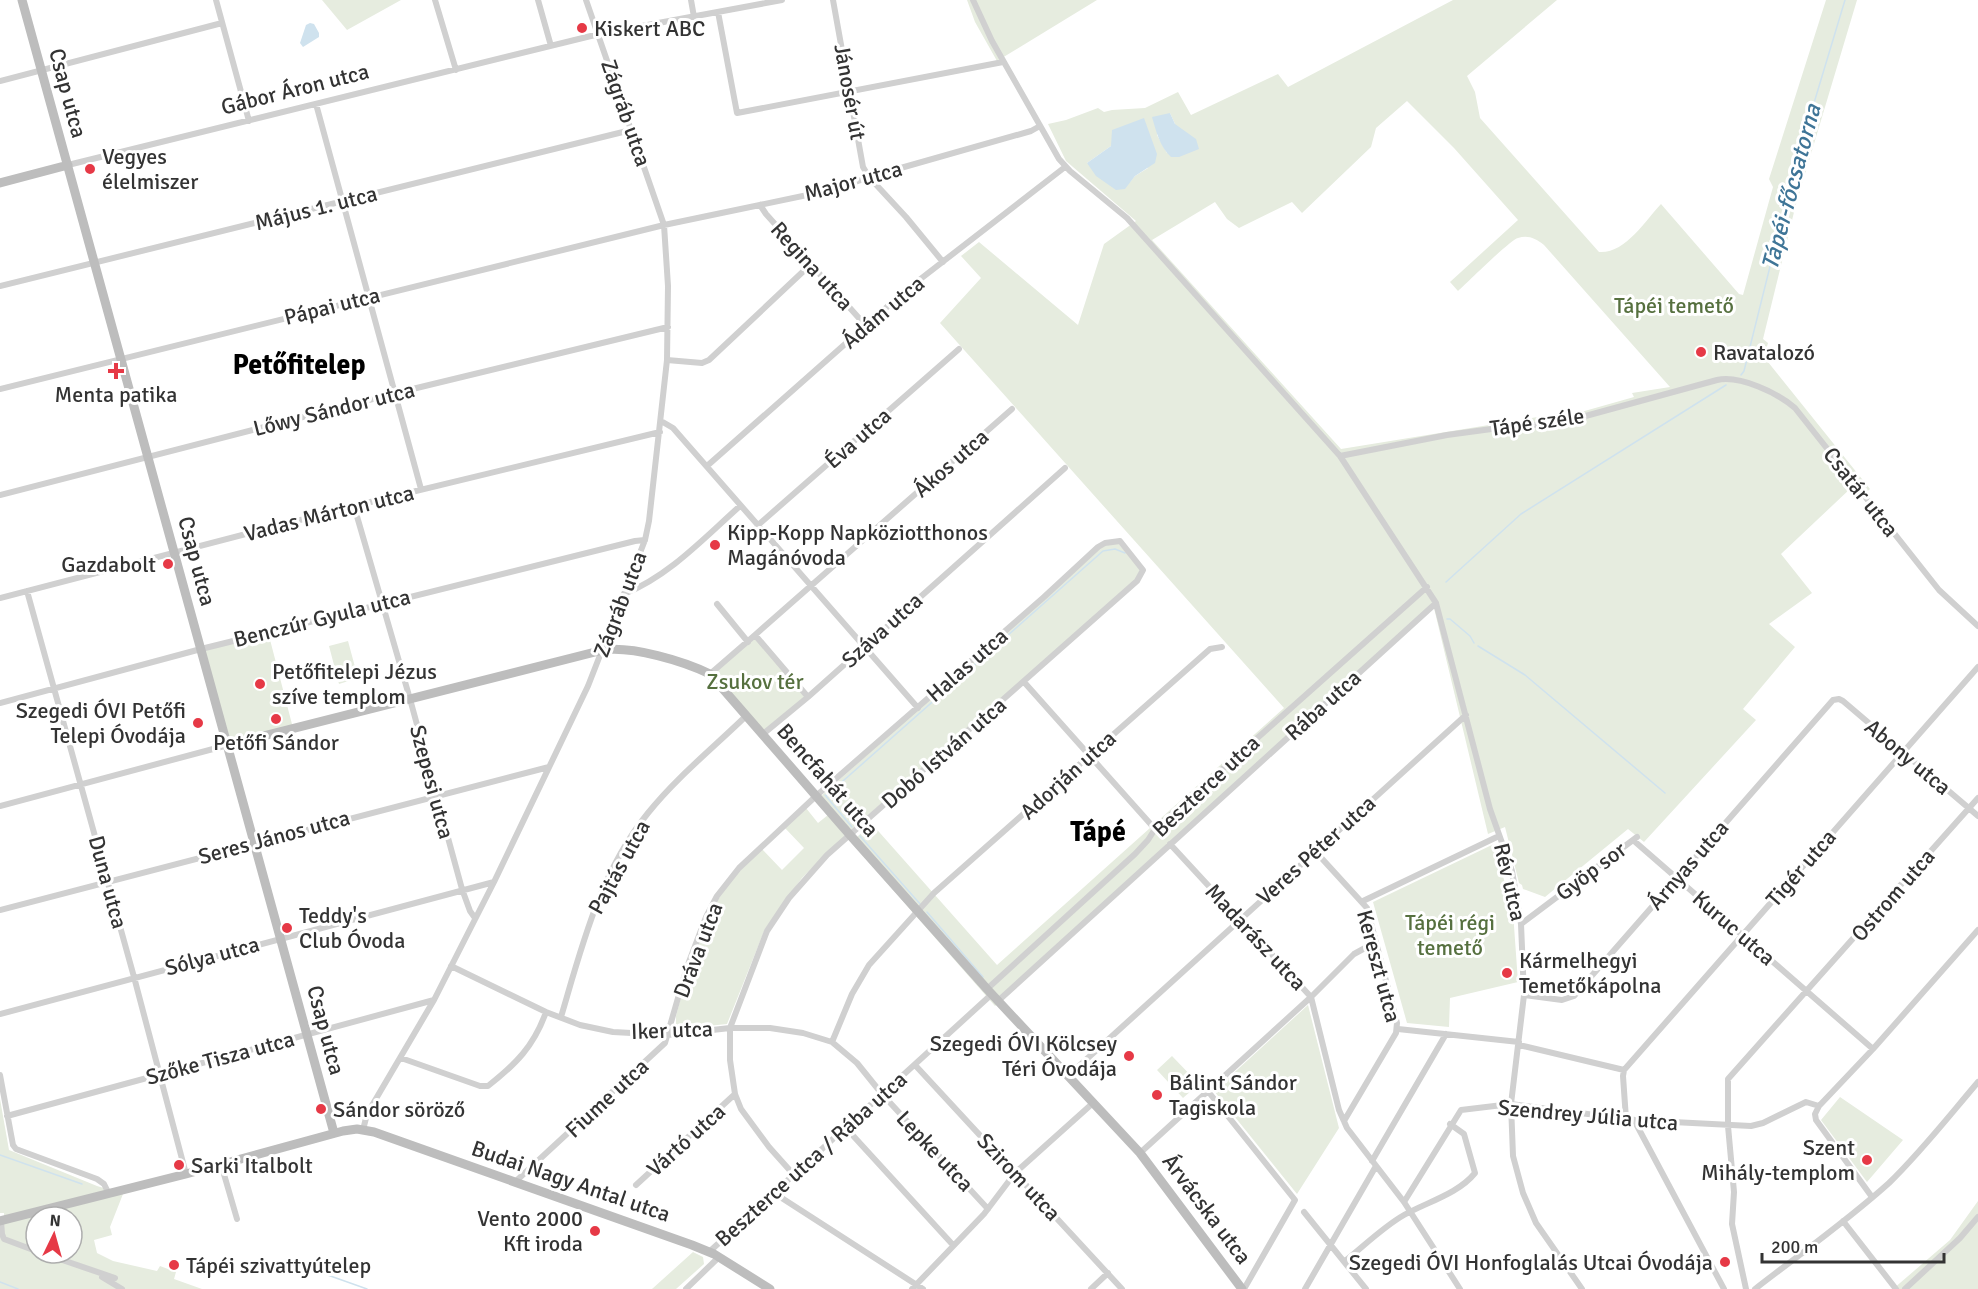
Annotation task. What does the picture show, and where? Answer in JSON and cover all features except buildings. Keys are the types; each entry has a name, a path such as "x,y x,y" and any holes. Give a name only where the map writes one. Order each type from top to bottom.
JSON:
{"street":[{"name":"Csap utca","path":"22,0 334,1133"},
{"path":"216,0 249,121"},
{"path":"435,0 456,69"},
{"path":"538,0 551,46"},
{"name":"Zágráb utca","path":"363,1130 367,1114 434,1000 494,882 588,686 645,540 668,360 667,251 664,225 600,34 586,0"},
{"path":"691,0 694,17"},
{"name":"Gábor Áron utca","path":"0,183 600,34 782,0"},
{"name":"Jánosér út","path":"833,0 863,167 869,177 943,262"},
{"path":"718,12 737,113 1004,62 973,0"},
{"path":"0,81 222,23"},
{"name":"Rév utca","path":"1004,62 1065,167 1127,218 1340,456 1436,603 1490,809 1512,871 1521,924 1524,995 1511,1104 1513,1156 1526,1200 1547,1241 1582,1289"},
{"path":"316,104 421,489"},
{"name":"Major utca","path":"664,225 836,189 869,177 1031,131 1040,126"},
{"name":"Május 1. utca","path":"0,286 631,130"},
{"name":"Ádám utca","path":"707,466 905,291 1065,167"},
{"name":"Regina utca","path":"760,205 810,265 866,326"},
{"name":"Pápai utca","path":"0,389 664,225"},
{"path":"668,360 702,363 709,360 810,265"},
{"name":"Lőwy Sándor utca","path":"0,495 396,393 668,327"},
{"name":"Éva utca","path":"757,526 958,349"},
{"name":"Tápé széle","path":"1340,456 1447,435 1560,423 1717,380 1731,379"},
{"name":"Csatár utca","path":"1731,379 1771,392 1795,408 1939,590 1978,626"},
{"name":"Ákos utca","path":"755,636 1012,409"},
{"path":"661,421 673,428 918,708"},
{"name":"Vadas Márton utca","path":"0,598 421,489 660,432"},
{"name":"Száva utca","path":"808,697 1065,468"},
{"name":"Szepesi utca","path":"354,506 462,889 475,918"},
{"path":"624,594 662,574 740,506"},
{"name":"Benczúr Gyula utca","path":"0,703 382,602 635,540 645,540"},
{"name":"Halas utca","path":"816,796 1098,547 1105,543 1120,541 1143,570"},
{"name":"Dobó István utca","path":"794,1175 741,1109 735,1094 730,1060 729,1028 767,931 789,898 806,878 850,835 1137,581 1143,570"},
{"name":"Beszterce utca","path":"992,995 1135,854 1155,829 1427,587"},
{"name":"Duna utca","path":"27,591 108,881 186,1174"},
{"name":"Rába utca","path":"992,995 1170,844 1436,603"},
{"path":"717,604 748,642"},
{"path":"710,674 755,636 808,697 762,735"},
{"name":"Adorján utca","path":"832,1042 852,994 869,965 934,893 1210,649 1222,647"},
{"name":"Bencfahát utca","path":"228,745 603,650 614,649 677,660 710,674 917,911 1068,1076"},
{"name":"Tigér utca","path":"1624,1070 1978,667"},
{"path":"1024,682 1155,829"},
{"name":"Abony utca","path":"1837,699 1843,701 1978,816"},
{"name":"Árnyas utca","path":"1524,995 1562,1000 1574,996 1830,701 1837,699"},
{"name":"Veres Péter utca","path":"1068,1076 1466,715"},
{"name":"Pajtás utca","path":"561,1017 596,902 620,856 647,814 746,716"},
{"path":"0,806 228,745"},
{"name":"Seres János utca","path":"0,910 549,767"},
{"name":"Dráva utca","path":"668,1035 693,949 717,896 739,868 816,796"},
{"name":"Ostrom utca","path":"1746,1289 1732,1230 1734,1192 1726,1086 1730,1076 1978,798"},
{"path":"1362,901 1499,836"},
{"name":"Kuruc utca","path":"1635,839 1742,936 1873,1049"},
{"name":"Gyöp sor","path":"1521,924 1635,839"},
{"name":"Madarász utca","path":"1170,844 1311,997 1344,1121 1404,1202 1460,1289"},
{"name":"Kereszt utca","path":"1315,851 1367,908 1398,1029 1344,1121"},
{"name":"Sólya utca","path":"0,1014 494,882"},
{"path":"1872,1197 1816,1120 1816,1112 1978,930"},
{"path":"1140,1153 1311,997 1354,954 1376,942"},
{"name":"Iker utca","path":"451,966 546,1012 613,1032 668,1035 729,1028 786,1029 832,1042 857,1063 882,1094"},
{"name":"Beszterce utca / Rába utca","path":"709,1252 992,995"},
{"name":"Szőke Tisza utca","path":"7,1116 434,1000"},
{"path":"401,1058 480,1086 488,1086 533,1042 546,1012"},
{"path":"1398,1029 1519,1044 1624,1070 1626,1119"},
{"path":"1305,1289 1446,1034"},
{"name":"Fiume utca","path":"515,1182 665,1043 668,1035"},
{"name":"Szirom utca","path":"915,1065 1122,1289"},
{"path":"0,1075 12,1145 18,1151 97,1179 104,1184 108,1194"},
{"name":"Árvácska utca","path":"1068,1076 1140,1153 1243,1289"},
{"path":"1755,1289 1872,1197 1917,1153 1978,1082"},
{"path":"1207,1090 1295,1200 1243,1289"},
{"name":"Vártó utca","path":"636,1185 735,1094"},
{"name":"Lepke utca","path":"882,1094 988,1209"},
{"name":"Szendrey Júlia utca","path":"1404,1202 1450,1124 1461,1110 1511,1104 1634,1120 1728,1126 1759,1124 1806,1102 1819,1106"},
{"path":"913,1286 988,1209 1015,1173 1093,1103"},
{"path":"1634,1120 1724,1289"},
{"path":"1345,1261 1403,1215 1437,1199 1470,1179 1475,1173 1464,1134 1450,1124"},
{"path":"846,1128 953,1245"},
{"name":"Budai Nagy Antal utca","path":"0,1221 186,1174 334,1133 363,1130 709,1252 770,1289"},
{"path":"221,1164 237,1219"},
{"path":"774,1193 913,1286 923,1289"},
{"path":"1305,1212 1366,1289"},
{"path":"1905,1289 1960,1238 1978,1216"},
{"path":"0,1221 4,1239 24,1246"},
{"path":"1842,1221 1896,1289"},
{"path":"686,1289 718,1257"},
{"path":"80,1265 115,1278"},
{"path":"89,1268 122,1289"},
{"path":"1091,1289 1108,1274"}],"green space":[{"path":"322,0 401,0 347,30"},
{"path":"967,0 1097,0 997,61 975,22"},
{"name":"Tápéi temető","path":"1453,0 1557,0 1467,76 1475,92 1480,118 1599,252 1617,248 1626,242 1661,204 1739,294 1743,295 1773,187 1769,179 1826,0 1857,0 1796,204 1763,339 1768,343 1764,357 1870,489 1860,498 1851,488 1781,554 1812,593 1769,624 1795,647 1743,709 1756,720 1644,842 1628,829 1545,897 1523,889 1519,883 1505,827 1488,834 1434,608 995,1006 851,842 872,824 997,965 1284,708 940,323 981,278 961,256 979,242 1078,325 1104,244 1136,221 1066,161 1048,124 1098,108 1104,112 1145,108 1178,92 1191,115 1278,74 1288,87","holes":["1407,101 1454,148 1518,220 1450,282 1458,291 1514,240 1525,237 1534,239 1544,245 1670,387 1632,393 1634,397 1574,414 1556,414 1341,449 1152,240 1215,202 1227,219 1239,228 1292,202 1302,213 1371,147 1376,128","1170,113 1175,124 1167,153 1157,135","1111,146 1148,168 1130,182 1087,163"]},
{"path":"1117,542 1140,570 1134,582 851,830 821,796 1099,548"},
{"path":"268,632 293,728 228,745 201,649"},
{"name":"Zsukov tér","path":"755,635 808,697 762,735 710,674"},
{"path":"348,641 358,678 339,684 329,646"},
{"path":"806,808 818,823 828,815 845,836 802,878 765,929 727,1024 679,1029 676,1016 691,964 703,929 720,897 737,873 762,849 782,870 804,848 784,827"},
{"name":"Tápéi régi temető","path":"1494,844 1513,912 1518,982 1450,998 1449,1027 1407,1023 1373,902"},
{"path":"1308,1005 1339,1128 1297,1194 1214,1091"},
{"path":"1172,1056 1199,1084 1183,1098 1157,1070"},
{"path":"1840,1097 1903,1140 1867,1182 1821,1120"},
{"path":"0,1099 9,1150 97,1186 123,1194 110,1227 112,1235 94,1240 97,1253 113,1261 157,1271 160,1266 176,1272 174,1279 202,1289 0,1289 0,1229 4,1228 4,1213 0,1213"},
{"path":"1978,1201 1978,1289 1893,1289 1950,1240"},
{"path":"693,1252 703,1257 704,1264 676,1289 652,1289"}],"water":[{"path":"314,24 319,37 303,47 300,43 306,25"},
{"path":"1170,113 1175,124 1196,139 1199,149 1179,157 1171,157 1167,153 1152,117"},
{"path":"1144,118 1157,154 1155,163 1135,176 1125,189 1116,190 1096,176 1087,163 1111,146 1112,130"}],"waterway":[{"name":"Tápéi-főcsatorna","path":"1741,375 1744,371 1795,166 1845,0"},
{"name":"Tápéi-főcsatorna","path":"1446,582 1521,514 1726,385"},
{"path":"826,796 1103,551 1115,549 1125,553"},
{"path":"1447,619 1470,636 1474,643"},
{"path":"1478,646 1525,675 1665,793"},
{"path":"825,795 852,827"},
{"path":"860,836 921,905"},
{"path":"927,912 983,977"},
{"path":"0,1155 82,1184"},
{"name":"Tápéi-főcsatorna","path":"322,1273 367,1289"},
{"path":"0,1282 18,1289"}],"place":[{"name":"Kiskert ABC","path":"582,28"},
{"name":"Vegyes élelmiszer","path":"90,169"},
{"name":"Ravatalozó","path":"1701,352"},
{"name":"Menta patika","path":"116,371"},
{"name":"Kipp-Kopp Napköziotthonos Magánóvoda","path":"715,545"},
{"name":"Gazdabolt","path":"168,564"},
{"name":"Petőfitelepi Jézus szíve templom","path":"260,684"},
{"name":"Petőfi Sándor","path":"276,719"},
{"name":"Szegedi ÓVI Petőfi Telepi Óvodája","path":"198,723"},
{"name":"Teddy's Club Óvoda","path":"287,928"},
{"name":"Kármelhegyi Temetőkápolna","path":"1507,973"},
{"name":"Szegedi ÓVI Kölcsey Téri Óvodája","path":"1129,1056"},
{"name":"Bálint Sándor Tagiskola","path":"1157,1095"},
{"name":"Sándor söröző","path":"321,1109"},
{"name":"Szent Mihály-templom","path":"1867,1160"},
{"name":"Sarki Italbolt","path":"179,1165"},
{"name":"Vento 2000 Kft iroda","path":"595,1231"},
{"name":"Szegedi ÓVI Honfoglalás Utcai Óvodája","path":"1725,1262"},
{"name":"Tápéi szivattyútelep","path":"174,1265"}],"district":[{"name":"Petőfitelep","path":"299,365"},
{"name":"Tápé","path":"1098,832"}]}
